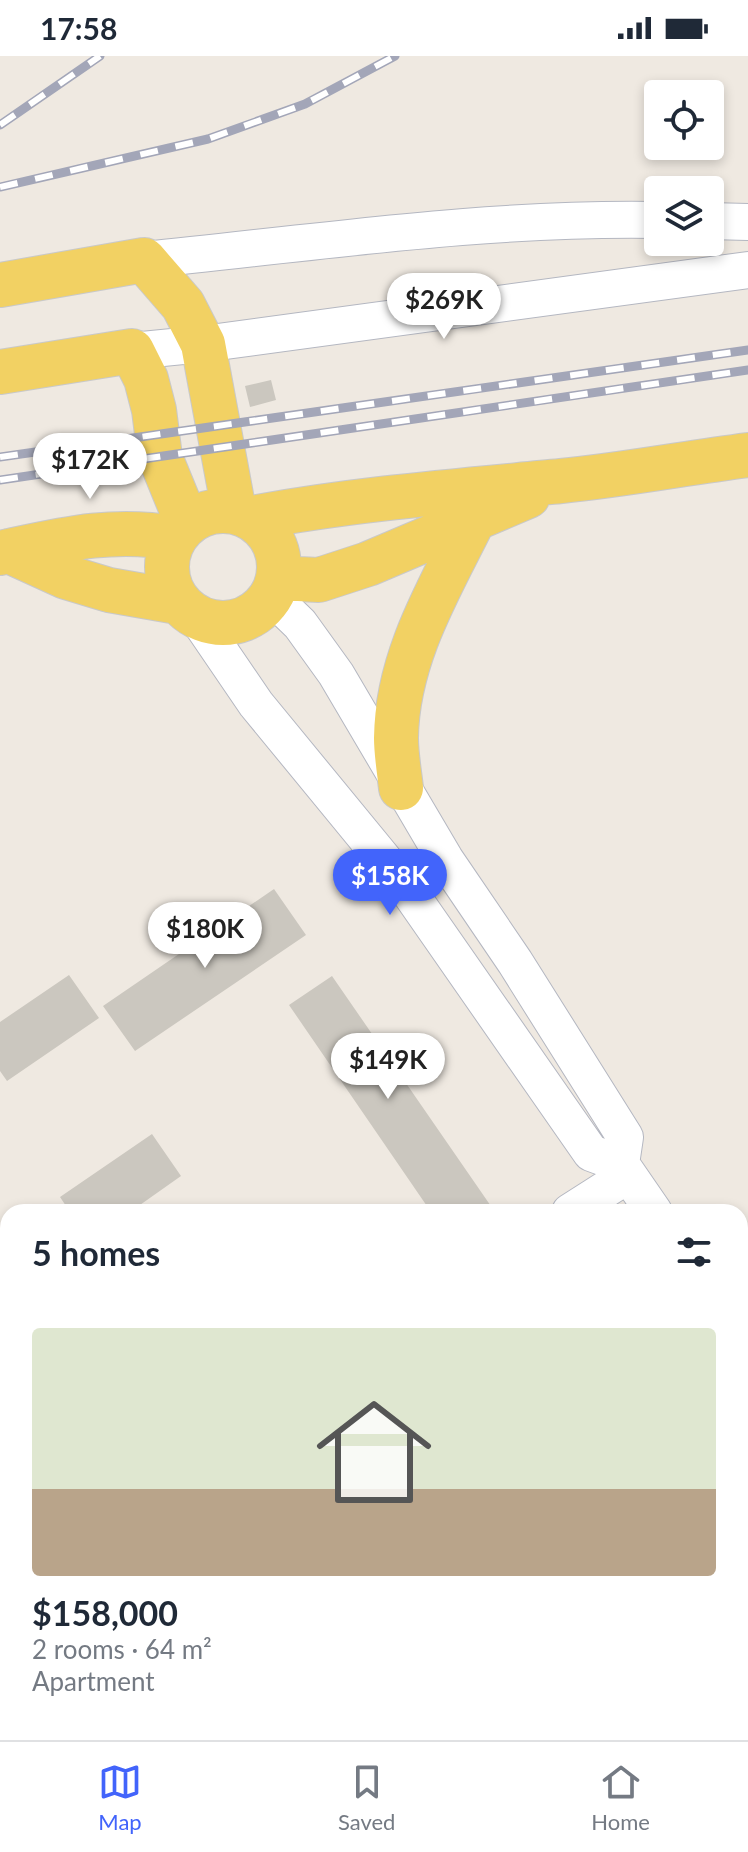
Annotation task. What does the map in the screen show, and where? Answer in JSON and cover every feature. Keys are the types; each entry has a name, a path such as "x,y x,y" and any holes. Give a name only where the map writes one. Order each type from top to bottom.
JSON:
{"main road":[{"path":"0,285 144,260 183,305 203,344 243,515 265,529 275,544 279,561 274,587 260,609 229,623 212,622 187,609 66,577 5,552"},
{"path":"0,372 132,351 146,379 160,457 180,530"},
{"path":"187,609 170,587 166,570 168,553 180,530 201,514 217,510 243,515 426,493 563,481 748,455"},
{"path":"274,587 319,580 368,564 563,481"},
{"path":"401,788 396,739 401,689 418,631 474,519"},
{"path":"5,552 73,536 180,530"}],"street":[{"path":"144,260 450,228 579,219 644,220"},
{"path":"724,221 748,222"},
{"path":"132,351 748,270"},
{"path":"274,587 336,674 401,788 625,1137 624,1169 580,1204"},
{"path":"187,609 256,704 403,883 591,1153 624,1169 648,1204"}],"building":[{"path":"271,380 276,400 250,407 245,386"},
{"path":"274,889 306,935 135,1051 103,1006"},
{"path":"69,975 99,1018 7,1081 0,1071 0,1022"},
{"path":"332,976 489,1204 426,1204 289,1005"},
{"path":"152,1134 181,1176 141,1204 65,1204 60,1197"}],"railway":[{"path":"0,125 100,56"},
{"path":"0,187 208,139 305,104 395,56"},
{"path":"0,457 748,350"},
{"path":"0,480 748,370"}]}
